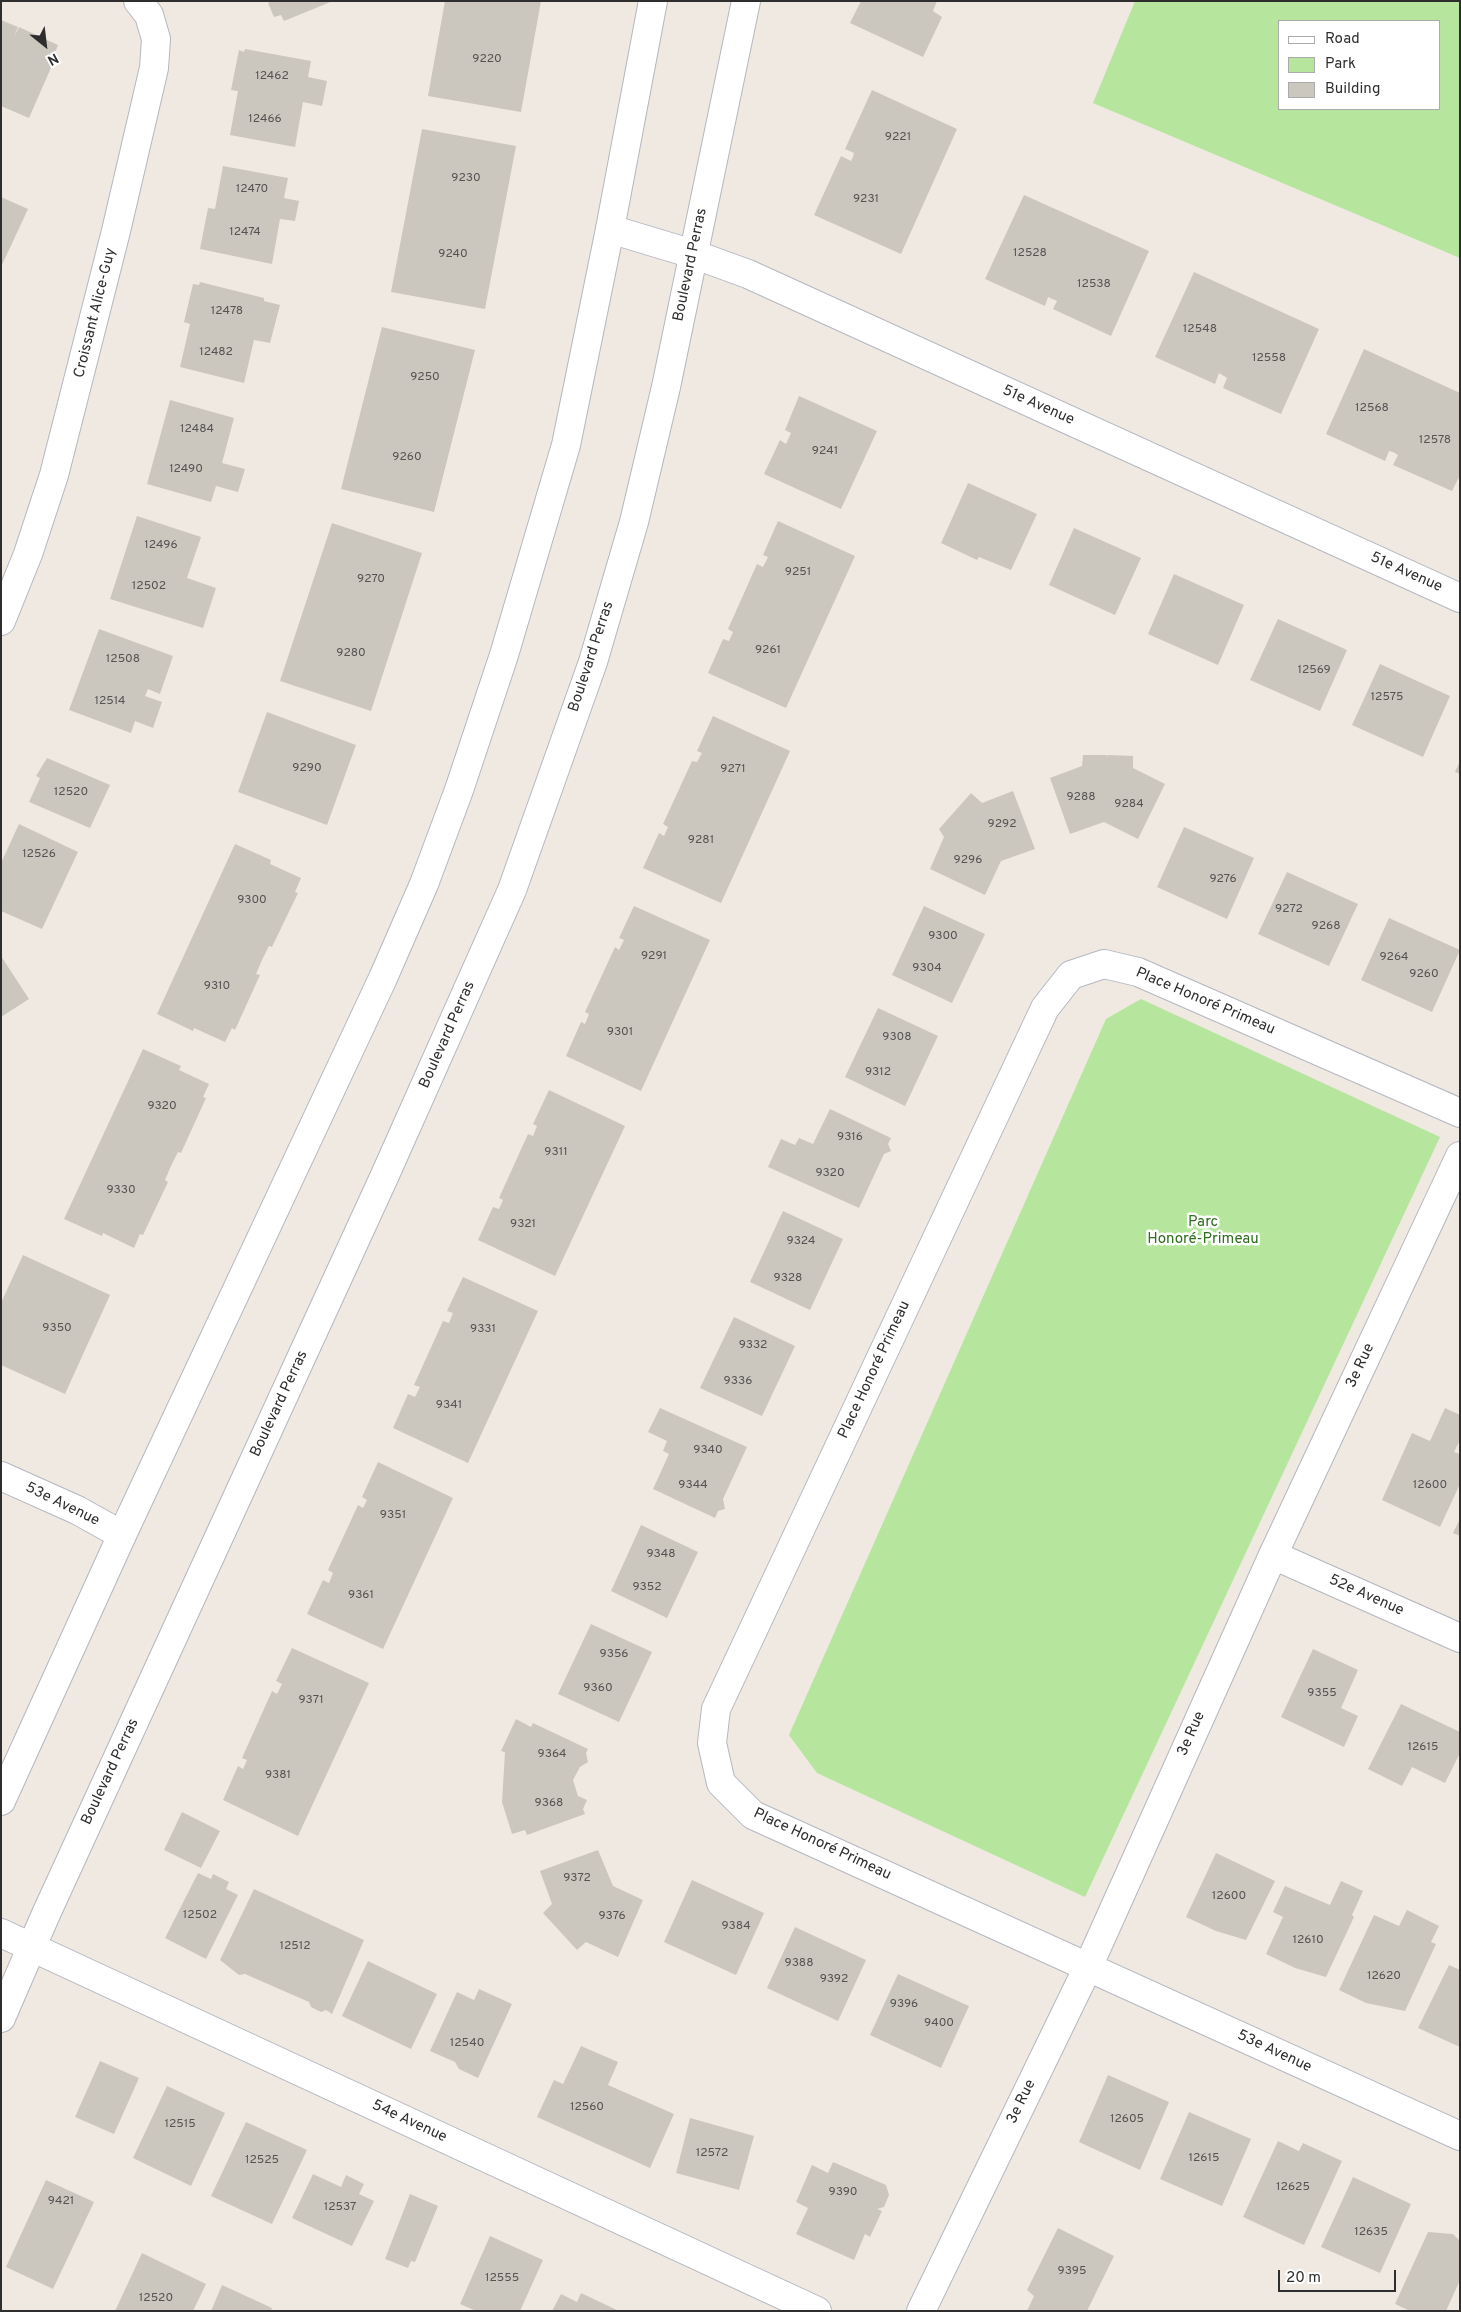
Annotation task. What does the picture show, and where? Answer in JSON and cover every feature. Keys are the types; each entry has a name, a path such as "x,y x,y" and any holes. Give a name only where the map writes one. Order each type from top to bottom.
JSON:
{"street":[{"name":"Croissant Alice-Guy","path":"1,621 28,554 54,475 116,231 154,68 156,39 149,15 138,1"},
{"path":"1,1801 122,1534 379,987 424,884 459,790 504,655 566,445 610,229 653,1"},
{"name":"Boulevard Perras","path":"1,2018 31,1947 389,1166 512,890 593,662 634,522 666,387 746,1"},
{"name":"51e Avenue","path":"610,229 693,254 748,274 1460,598"},
{"name":"Place Honoré Primeau","path":"1088,1967 753,1815 721,1783 712,1743 716,1709 1044,1008 1071,975 1104,964 1138,972 1460,1113"},
{"name":"3e Rue","path":"921,2311 1088,1967 1273,1555 1460,1156"},
{"name":"53e Avenue","path":"1,1476 76,1510 122,1534"},
{"name":"52e Avenue","path":"1273,1555 1460,1638"},
{"name":"54e Avenue","path":"1,1933 817,2311"},
{"name":"53e Avenue","path":"1088,1967 1460,2136"}],"green space":[{"path":"1135,1 1460,1 1460,258 1093,103"},
{"name":"Parc Honoré-Primeau","path":"1141,999 1440,1137 1085,1897 817,1773 789,1735 1106,1019"}],"building":[{"path":"272,1 333,1 284,21 281,15 274,17 268,3"},
{"path":"445,1 541,1 521,112 428,96"},
{"path":"861,1 937,1 933,11 942,17 923,57 850,23"},
{"path":"1,20 18,27 14,37 19,27 58,45 55,53 57,54 29,118 1,106"},
{"path":"245,49 311,61 308,77 327,81 322,106 303,102 295,147 230,135 238,91 231,90 239,50 244,52"},
{"path":"872,90 957,129 901,254 814,215 841,156 851,161 853,157 854,153 845,149"},
{"path":"422,129 516,146 485,309 391,292"},
{"path":"223,166 288,178 284,198 299,201 295,221 280,219 272,264 200,249 208,208 215,209"},
{"path":"1024,195 1149,251 1111,336 1053,309 1057,301 1048,297 1045,306 985,279"},
{"path":"1,197 28,209 1,267"},
{"path":"1194,272 1319,329 1281,414 1223,388 1227,378 1219,373 1215,384 1155,357"},
{"path":"200,282 264,298 264,301 280,305 270,343 254,340 244,383 180,367 190,324 184,322 193,284 199,285"},
{"path":"382,327 475,350 434,512 341,489"},
{"path":"1364,349 1460,393 1460,475 1452,491 1393,465 1398,455 1393,452 1389,451 1385,461 1326,434"},
{"path":"799,396 877,431 841,509 764,474 780,440 786,444 791,433 785,430"},
{"path":"170,400 234,418 222,463 245,469 238,492 216,486 211,502 147,484"},
{"path":"968,483 1037,514 1011,570 979,557 977,560 941,543"},
{"path":"137,516 201,537 187,578 216,588 203,628 110,599"},
{"path":"778,521 855,556 786,708 708,673 723,639 729,641 733,632 728,629 757,564 763,567 768,557 763,555"},
{"path":"332,523 422,553 371,711 280,681"},
{"path":"1074,528 1141,558 1115,615 1049,585"},
{"path":"1174,574 1244,605 1218,665 1148,634"},
{"path":"1278,619 1347,650 1320,711 1250,680"},
{"path":"99,629 173,656 160,694 148,689 145,696 162,702 153,728 135,721 131,733 69,710"},
{"path":"1380,664 1450,696 1423,757 1352,725"},
{"path":"267,712 356,745 327,825 238,792"},
{"path":"713,716 790,751 721,903 643,868 659,833 664,836 668,827 663,824 692,761 697,762 702,753 697,751"},
{"path":"1083,755 1133,756 1133,768 1165,784 1138,839 1104,822 1070,834 1050,778 1082,766"},
{"path":"47,758 110,785 90,828 29,802 40,778 36,776"},
{"path":"1460,761 1460,774 1455,772"},
{"path":"1013,791 1035,849 1001,861 985,895 930,869 944,837 939,829 971,793 982,803"},
{"path":"19,824 78,852 42,929 1,911 1,863"},
{"path":"1184,827 1254,858 1227,919 1157,887"},
{"path":"235,844 271,860 270,864 301,878 295,892 298,893 272,947 269,946 262,960 256,974 260,975 235,1030 232,1028 225,1042 194,1028 193,1031 157,1014"},
{"path":"1287,872 1358,904 1329,966 1258,934"},
{"path":"634,906 710,940 641,1091 566,1056 581,1022 585,1024 589,1014 585,1012 615,947 619,950 624,940 619,938"},
{"path":"924,906 985,934 952,1003 892,975"},
{"path":"1389,918 1460,950 1432,1012 1361,980"},
{"path":"1,956 29,999 1,1017"},
{"path":"878,1008 938,1036 905,1106 845,1077"},
{"path":"143,1049 181,1066 179,1070 209,1084 203,1097 206,1098 181,1153 178,1152 165,1180 168,1182 143,1235 140,1234 134,1248 103,1233 102,1236 64,1219"},
{"path":"549,1090 625,1126 555,1276 478,1240 493,1207 499,1209 503,1200 499,1198 528,1134 533,1136 537,1126 533,1124"},
{"path":"830,1109 891,1138 888,1144 891,1151 884,1154 859,1208 768,1167 781,1139 795,1145 799,1138 813,1144"},
{"path":"783,1211 843,1239 810,1310 750,1282"},
{"path":"23,1255 110,1295 65,1394 1,1365 1,1303"},
{"path":"463,1277 538,1311 468,1463 393,1428 408,1394 415,1397 420,1387 414,1385 443,1321 449,1323 453,1313 447,1311"},
{"path":"734,1317 795,1346 762,1416 700,1388"},
{"path":"660,1408 747,1447 723,1499 725,1509 718,1511 715,1518 653,1489 669,1454 663,1451 667,1441 648,1432"},
{"path":"1445,1408 1460,1415 1460,1440 1454,1452 1460,1454 1460,1484 1440,1527 1382,1500 1412,1433 1430,1441"},
{"path":"378,1462 453,1498 383,1649 307,1614 323,1580 329,1583 333,1573 328,1570 358,1505 363,1508 367,1500 362,1497"},
{"path":"1460,1519 1460,1536 1453,1533"},
{"path":"641,1525 698,1552 667,1618 611,1591"},
{"path":"591,1624 652,1652 619,1722 558,1694"},
{"path":"292,1648 369,1683 298,1836 223,1800 238,1766 243,1769 247,1760 242,1758 272,1691 277,1694 282,1684 276,1681"},
{"path":"1313,1649 1358,1670 1341,1708 1358,1716 1344,1747 1281,1717"},
{"path":"1401,1704 1460,1732 1460,1753 1445,1783 1412,1767 1402,1786 1368,1769"},
{"path":"516,1719 531,1727 533,1723 588,1749 586,1753 588,1762 580,1767 573,1780 578,1796 587,1800 583,1809 585,1814 527,1835 525,1830 512,1834 502,1802 505,1752 501,1751"},
{"path":"182,1812 220,1831 201,1868 164,1850"},
{"path":"598,1850 613,1886 643,1900 618,1957 586,1942 577,1950 543,1913 552,1904 540,1871"},
{"path":"1216,1853 1275,1881 1246,1940 1216,1931 1186,1917"},
{"path":"198,1873 211,1879 213,1874 229,1882 226,1889 238,1895 206,1959 165,1938"},
{"path":"692,1880 764,1913 736,1975 664,1942"},
{"path":"1341,1881 1363,1891 1352,1915 1354,1917 1326,1977 1295,1968 1266,1954 1283,1917 1273,1912 1285,1886 1330,1905"},
{"path":"254,1889 364,1940 332,2014 326,2010 321,2012 311,2007 309,2002 245,1974 239,1975 220,1960"},
{"path":"1407,1910 1439,1926 1431,1942 1436,1944 1405,2011 1366,2003 1339,1990 1374,1915 1399,1926"},
{"path":"795,1927 866,1960 838,2021 767,1988"},
{"path":"368,1961 437,1994 411,2049 342,2016"},
{"path":"1449,1965 1460,1970 1460,2047 1418,2028"},
{"path":"898,1974 969,2006 941,2068 870,2035"},
{"path":"479,1989 512,2004 478,2078 459,2069 455,2062 430,2051 457,1992 474,2000"},
{"path":"581,2046 618,2062 608,2085 674,2114 650,2168 537,2117 554,2080 563,2084"},
{"path":"100,2061 139,2078 114,2134 75,2117"},
{"path":"1108,2075 1169,2102 1140,2170 1079,2142"},
{"path":"167,2086 225,2113 191,2186 133,2158"},
{"path":"1189,2112 1251,2139 1222,2206 1160,2179"},
{"path":"690,2118 754,2136 739,2190 676,2173"},
{"path":"246,2122 307,2150 272,2224 211,2196"},
{"path":"1278,2141 1299,2151 1303,2143 1342,2161 1304,2245 1243,2217"},
{"path":"833,2162 886,2185 889,2195 884,2207 877,2209 882,2211 870,2237 865,2234 854,2260 796,2234 808,2208 796,2202 812,2165 828,2173"},
{"path":"313,2174 341,2187 346,2175 364,2184 359,2194 374,2201 352,2246 292,2218"},
{"path":"1353,2177 1411,2204 1380,2273 1321,2247"},
{"path":"46,2180 94,2202 53,2289 6,2267"},
{"path":"410,2194 438,2206 415,2262 411,2261 408,2268 385,2259"},
{"path":"1058,2228 1114,2256 1087,2311 1027,2311 1034,2296 1027,2290"},
{"path":"1428,2232 1453,2234 1460,2241 1460,2280 1446,2311 1410,2311 1395,2304"},
{"path":"490,2236 543,2260 520,2311 476,2311 460,2304"},
{"path":"142,2253 206,2284 193,2311 115,2311"},
{"path":"222,2285 272,2308 271,2311 211,2311"},
{"path":"581,2293 619,2311 552,2311 561,2294 577,2302"}]}
